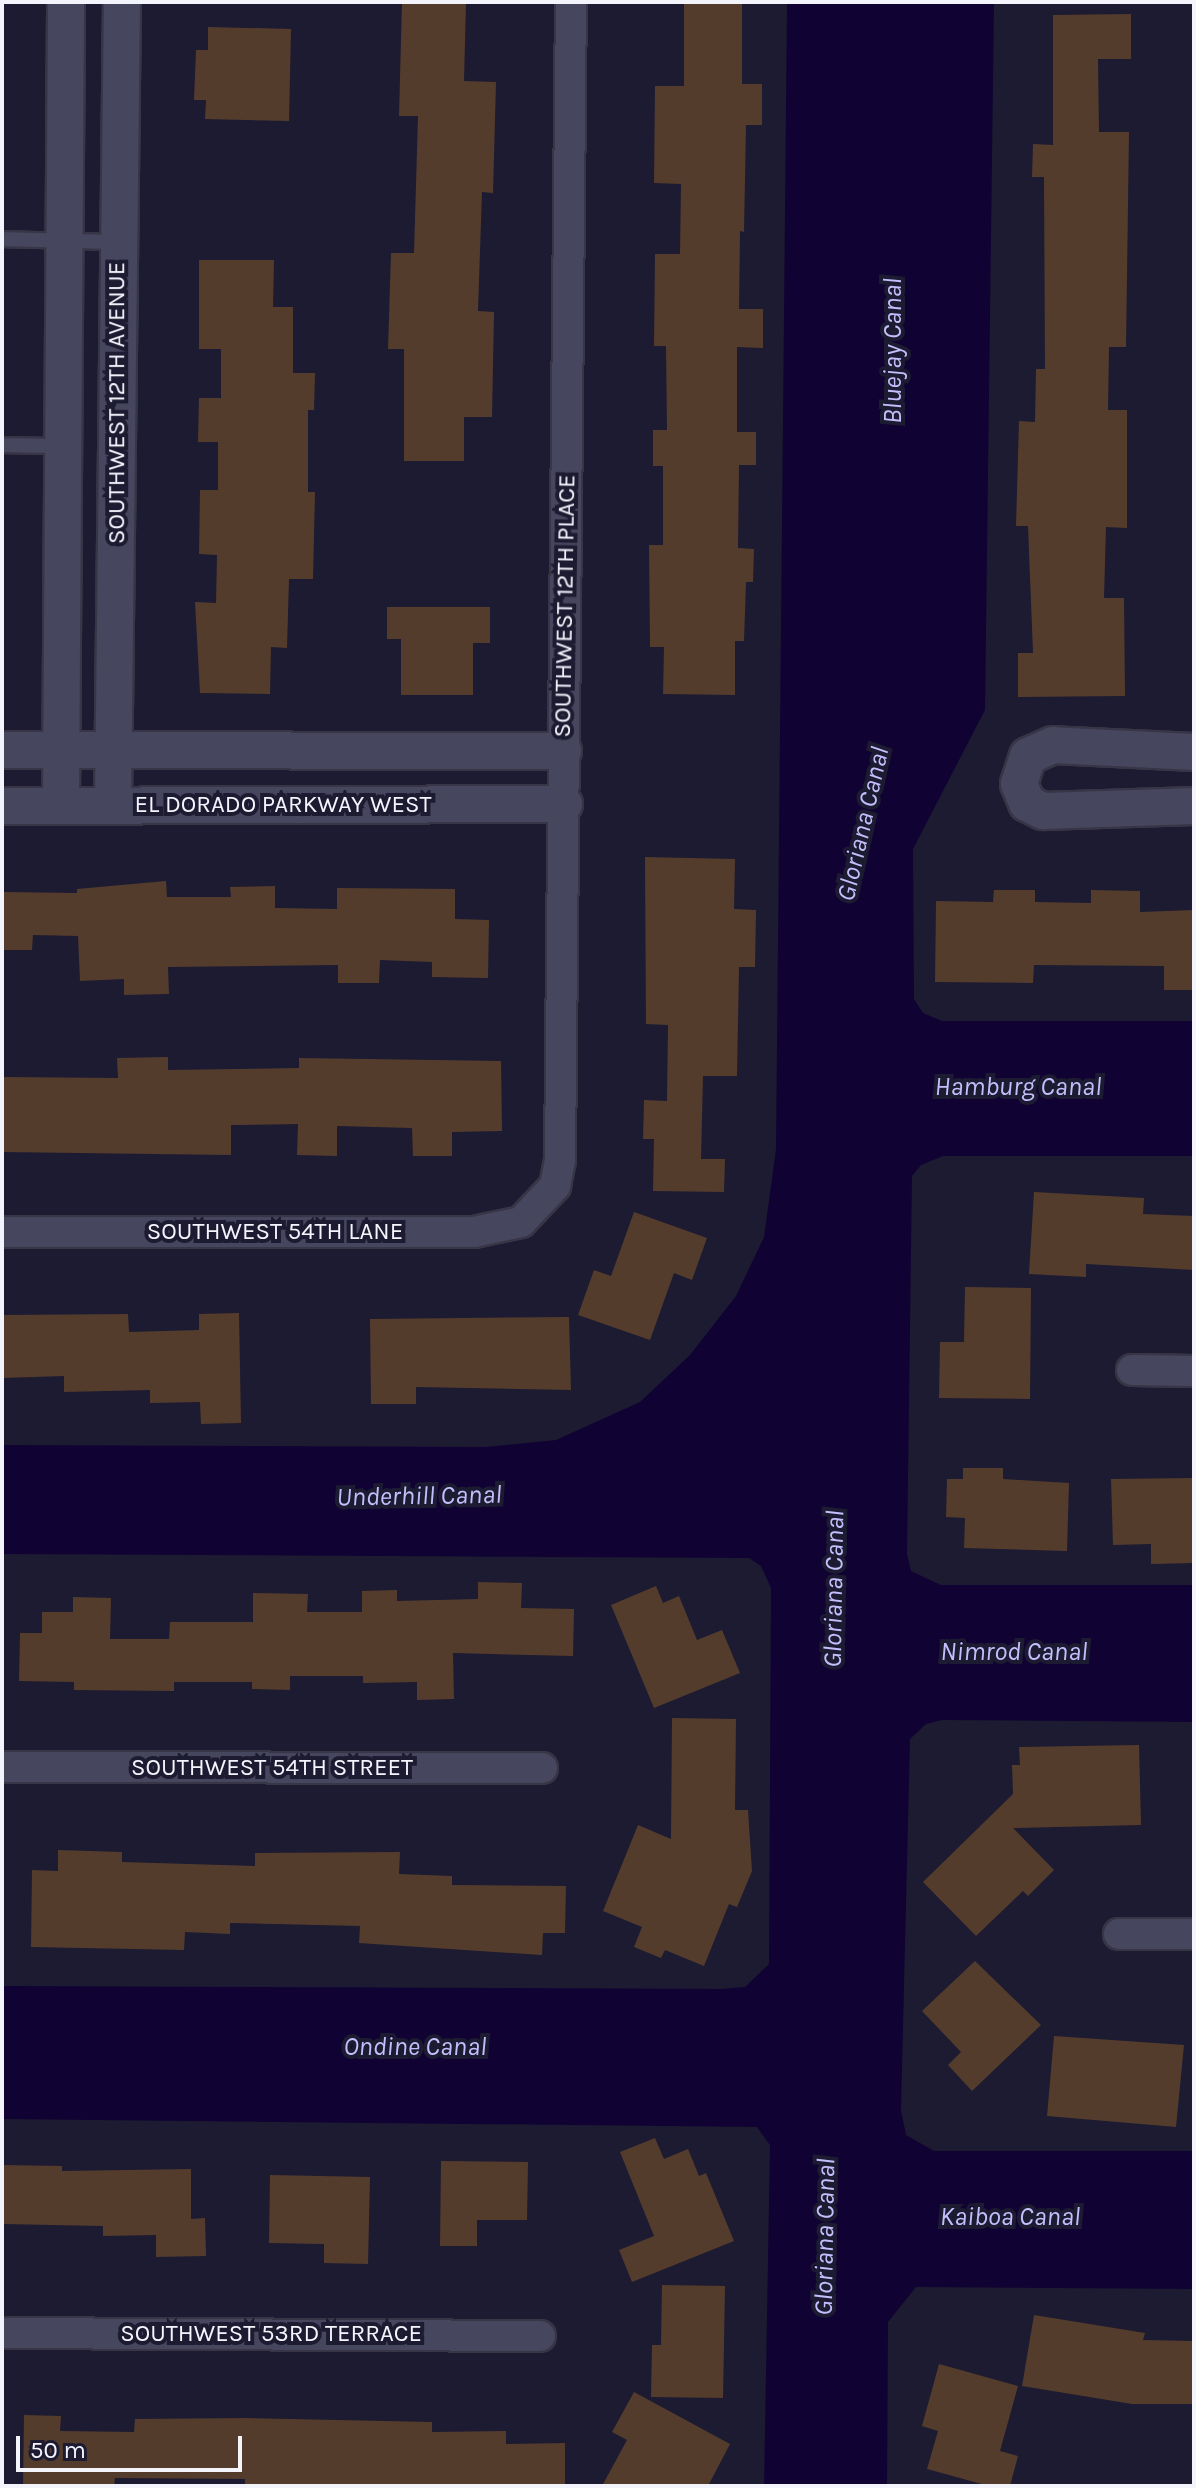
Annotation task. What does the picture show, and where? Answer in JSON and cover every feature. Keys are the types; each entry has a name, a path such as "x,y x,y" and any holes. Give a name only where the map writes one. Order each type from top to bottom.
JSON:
{"street":[{"path":"61,803 66,2"},
{"name":"SOUTHWEST 12TH AVENUE","path":"113,804 122,2"},
{"name":"SOUTHWEST 12TH PLACE","path":"541,1206 555,1186 560,1161 571,2"},
{"path":"1194,752 1053,745 1028,756 1019,784 1027,803 1043,811 1194,806"},
{"path":"2,750 563,751"},
{"name":"EL DORADO PARKWAY WEST","path":"2,806 61,803 564,804"},
{"name":"SOUTHWEST 54TH LANE","path":"2,1232 474,1232 521,1222 541,1206"},
{"path":"1132,1370 1194,1371"},
{"name":"SOUTHWEST 54TH STREET","path":"2,1767 542,1768"},
{"path":"1119,1934 1194,1934"},
{"name":"SOUTHWEST 53RD TERRACE","path":"2,2333 540,2336"}],"lane":[{"path":"2,239 118,242"},
{"path":"2,445 65,446"}],"water":[{"path":"787,2 994,2 985,710 913,849 914,999 923,1013 942,1021 1194,1021 1194,1156 943,1156 921,1165 912,1176 907,1554 911,1571 941,1585 1194,1585 1194,1722 942,1720 926,1724 910,1739 901,2110 906,2135 934,2151 1194,2151 1194,2289 916,2287 888,2322 887,2486 764,2486 770,2145 757,2127 2,2119 2,1986 721,1989 745,1987 769,1964 771,1588 761,1566 749,1558 2,1554 2,1445 486,1447 556,1440 640,1402 690,1355 736,1296 764,1237 776,1149"}],"building":[{"path":"402,2 466,2 464,81 496,82 493,193 482,192 478,311 494,312 492,417 464,417 464,461 404,461 404,349 388,349 391,253 414,253 418,116 399,116"},
{"path":"684,2 742,2 742,84 762,84 762,125 746,125 744,232 740,231 739,309 763,309 763,348 737,347 737,432 756,432 756,465 739,465 738,548 754,549 753,582 746,582 744,641 735,641 735,695 663,694 664,647 650,647 649,545 663,545 663,466 653,466 653,430 667,430 666,346 654,346 655,254 680,254 681,184 654,183 655,86 684,86"},
{"path":"1131,14 1131,59 1098,59 1099,132 1129,132 1126,347 1109,347 1108,410 1127,410 1127,528 1106,527 1104,598 1124,598 1125,696 1018,697 1018,653 1033,653 1028,526 1016,526 1019,421 1035,422 1036,369 1045,369 1044,177 1032,177 1033,144 1053,145 1053,15"},
{"path":"208,27 291,29 289,121 205,119 206,100 194,100 196,50 208,50"},
{"path":"199,260 274,260 273,307 293,307 293,373 315,373 314,410 308,410 308,492 315,492 313,579 289,579 287,648 271,647 270,694 200,693 195,602 216,603 217,555 199,554 200,490 218,490 218,442 198,442 199,398 221,398 221,349 199,349"},
{"path":"387,607 490,607 490,643 473,643 473,695 401,695 401,639 387,639"},
{"path":"645,857 735,859 734,909 756,910 755,967 739,967 737,1076 703,1076 701,1159 725,1159 724,1192 653,1191 654,1139 643,1139 644,1100 667,1101 668,1025 646,1024"},
{"path":"166,881 167,897 231,897 230,887 275,886 275,908 337,909 337,888 455,889 455,919 489,920 488,978 432,977 432,962 380,960 379,983 338,983 338,965 168,967 169,994 124,995 124,979 80,981 78,936 33,935 32,950 2,950 2,892 77,893 77,889"},
{"path":"994,890 1035,890 1035,902 1091,903 1091,890 1140,891 1140,912 1194,910 1194,990 1164,990 1164,966 1034,965 1033,983 935,982 936,901 993,902"},
{"path":"168,1057 168,1070 299,1068 299,1058 501,1061 502,1131 452,1132 452,1156 413,1156 412,1128 337,1126 337,1156 297,1155 298,1124 231,1125 231,1155 2,1152 2,1077 118,1078 117,1058"},
{"path":"1034,1192 1144,1198 1143,1214 1194,1216 1194,1270 1086,1264 1086,1277 1029,1274"},
{"path":"634,1212 707,1238 692,1280 674,1273 650,1340 578,1315 594,1270 611,1276"},
{"path":"965,1287 1031,1288 1030,1399 939,1398 940,1342 964,1342"},
{"path":"239,1313 241,1423 201,1424 200,1402 150,1403 150,1390 64,1392 64,1376 2,1378 2,1315 128,1314 129,1332 199,1330 199,1314"},
{"path":"569,1317 571,1390 416,1387 416,1404 371,1404 370,1319"},
{"path":"963,1468 1003,1468 1003,1479 1069,1483 1067,1551 964,1548 965,1518 946,1517 947,1479 963,1479"},
{"path":"1194,1478 1194,1563 1151,1564 1151,1544 1113,1545 1111,1479"},
{"path":"478,1582 522,1583 521,1608 574,1609 573,1656 453,1653 454,1699 417,1700 417,1682 363,1683 363,1676 290,1676 290,1690 252,1689 252,1682 174,1682 174,1691 74,1690 74,1682 19,1681 20,1633 42,1633 42,1612 73,1612 73,1597 111,1598 110,1639 169,1639 170,1622 253,1622 253,1593 308,1594 307,1612 362,1612 362,1591 397,1590 397,1601 478,1599"},
{"path":"656,1586 663,1603 679,1596 697,1640 722,1630 740,1673 654,1708 611,1605"},
{"path":"672,1718 736,1719 735,1810 748,1810 752,1871 737,1907 729,1904 704,1966 665,1950 661,1958 634,1947 642,1927 603,1911 638,1825 671,1839"},
{"path":"1139,1745 1141,1825 1013,1828 1054,1870 1028,1896 1023,1891 976,1936 923,1882 1013,1794 1012,1765 1020,1765 1019,1747"},
{"path":"58,1850 122,1852 122,1862 255,1866 255,1853 400,1852 399,1874 452,1876 452,1885 566,1886 565,1933 543,1933 542,1955 359,1943 360,1926 230,1923 230,1934 185,1932 184,1950 31,1947 32,1870 58,1871"},
{"path":"975,1961 1041,2025 972,2091 948,2065 961,2052 922,2011"},
{"path":"1054,2036 1184,2045 1176,2127 1047,2116"},
{"path":"655,2138 664,2159 688,2149 699,2176 706,2173 734,2241 632,2282 619,2250 654,2236 620,2152"},
{"path":"441,2161 528,2162 527,2220 477,2220 477,2246 440,2246"},
{"path":"2,2165 62,2166 62,2171 191,2169 191,2219 205,2218 206,2256 156,2257 156,2235 103,2236 103,2226 2,2224"},
{"path":"270,2175 370,2177 368,2264 324,2263 324,2244 269,2243"},
{"path":"662,2285 725,2286 723,2398 651,2397 652,2345 661,2345"},
{"path":"1034,2315 1145,2333 1143,2340 1194,2341 1194,2404 1132,2404 1022,2386"},
{"path":"939,2364 1018,2386 1000,2451 1018,2456 1010,2486 989,2486 927,2469 938,2431 922,2426"},
{"path":"634,2392 730,2444 708,2486 602,2486 627,2440 612,2432"},
{"path":"24,2415 61,2416 60,2431 134,2432 135,2419 246,2418 432,2422 432,2432 506,2431 506,2444 565,2443 565,2486 245,2486 245,2479 115,2478 114,2486 23,2486"}],"water label":[{"name":"Bluejay Canal","path":"893,351"},
{"name":"Gloriana Canal","path":"863,824"},
{"name":"Hamburg Canal","path":"1018,1087"},
{"name":"Underhill Canal","path":"419,1496"},
{"name":"Gloriana Canal","path":"834,1589"},
{"name":"Nimrod Canal","path":"1014,1652"},
{"name":"Ondine Canal","path":"415,2047"},
{"name":"Kaiboa Canal","path":"1010,2217"},
{"name":"Gloriana Canal","path":"825,2237"}]}
